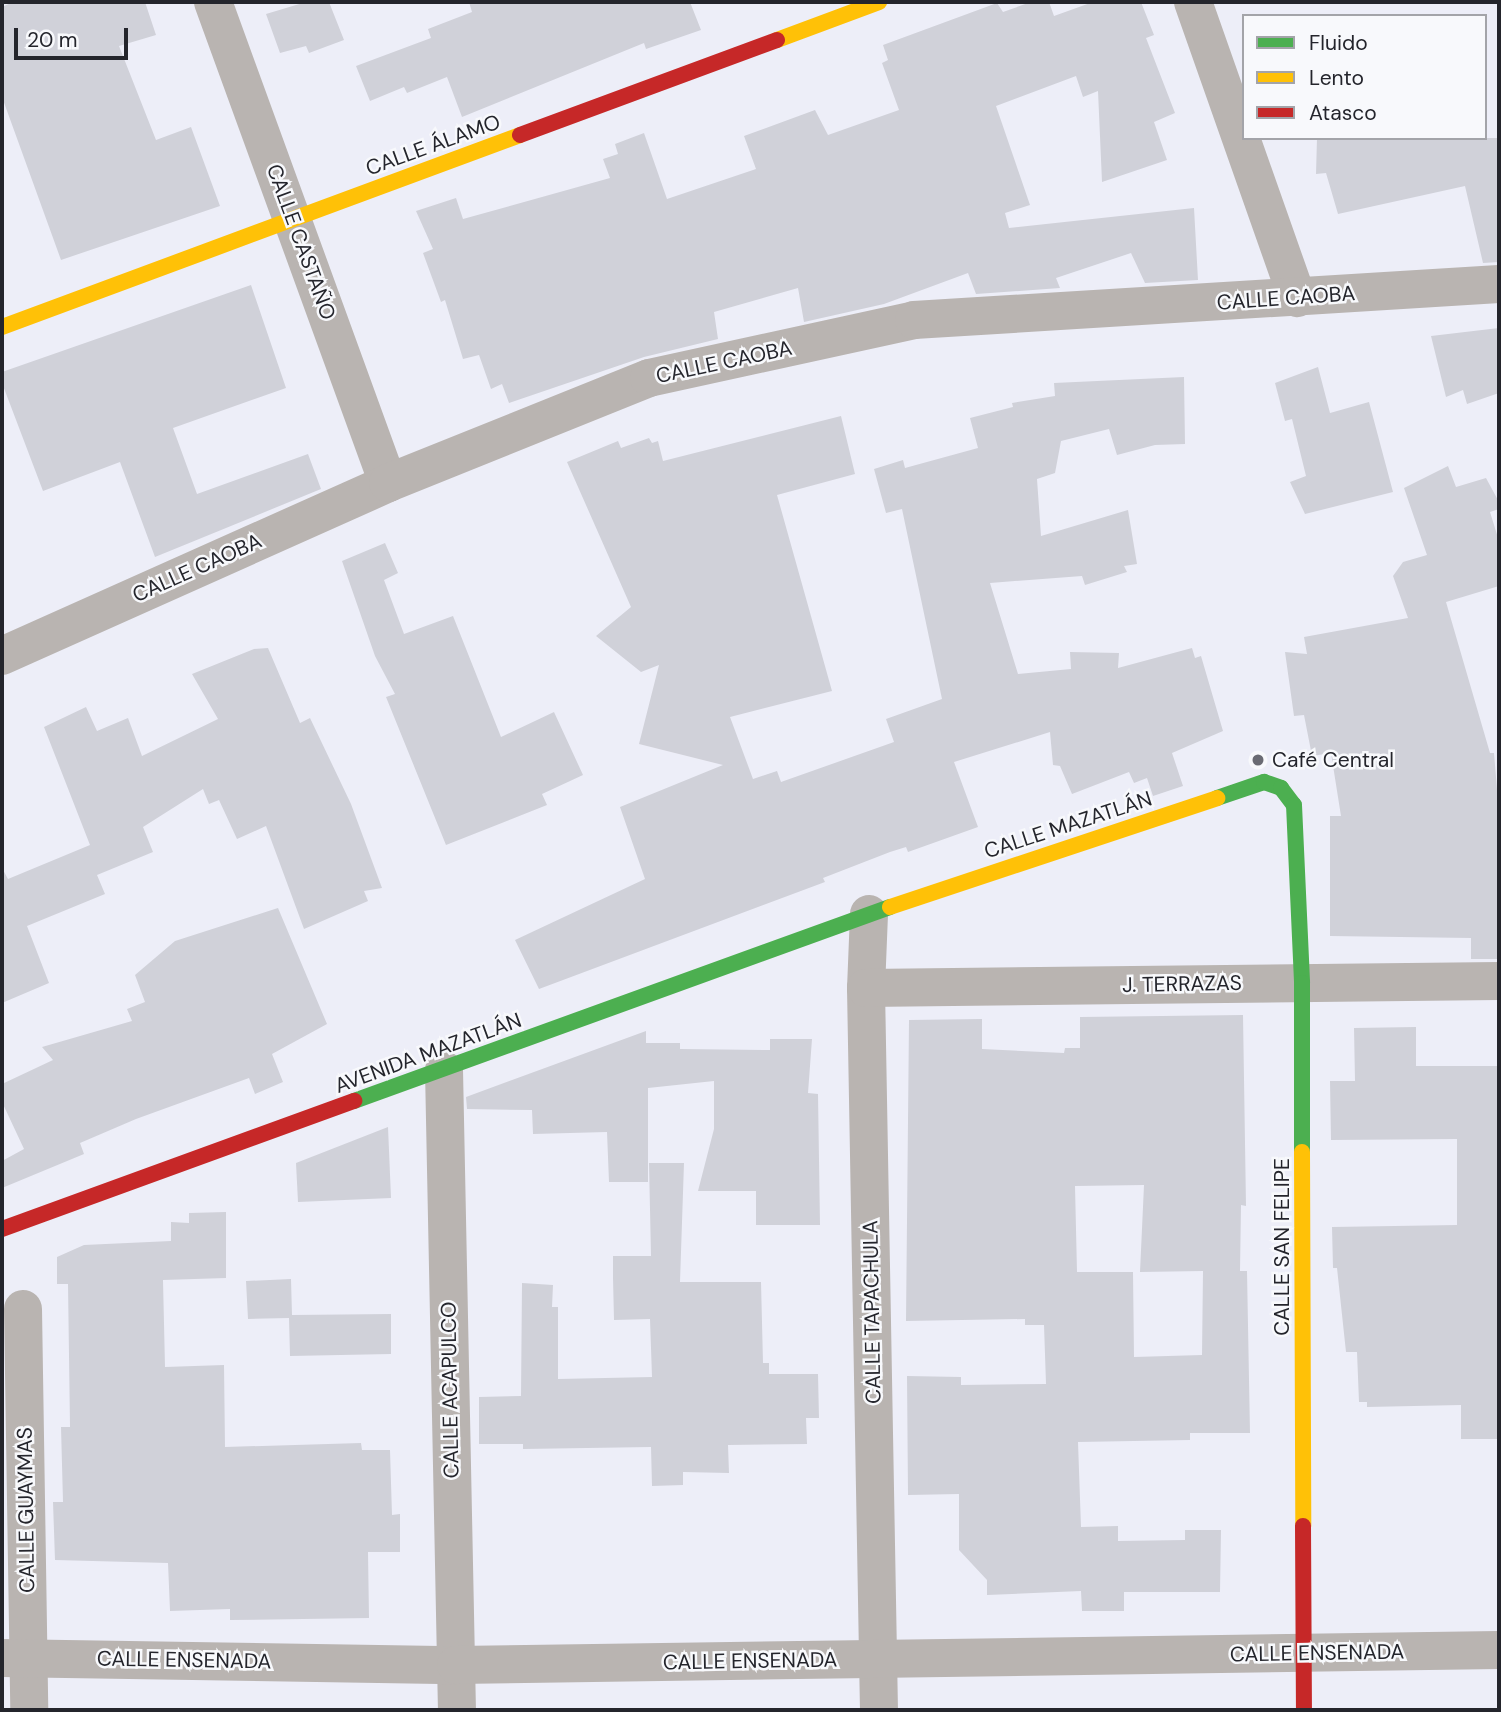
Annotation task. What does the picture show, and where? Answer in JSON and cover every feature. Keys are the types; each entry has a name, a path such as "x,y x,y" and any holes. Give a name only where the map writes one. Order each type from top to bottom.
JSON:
{"street":[{"name":"CALLE CASTAÑO","path":"214,2 388,483"},
{"name":"CALLE ÁLAMO","path":"2,327 879,2"},
{"path":"1193,2 1297,298"},
{"name":"CALLE CAOBA","path":"2,656 388,483 649,378 914,320 1499,284"},
{"name":"CALLE MAZATLÁN","path":"869,914 1264,782 1281,788"},
{"name":"CALLE SAN FELIPE","path":"1281,788 1294,805 1302,983 1304,1710"},
{"name":"CALLE TAPACHULA","path":"869,914 866,988 879,1710"},
{"name":"AVENIDA MAZATLÁN","path":"2,1229 869,914"},
{"name":"J. TERRAZAS","path":"866,988 1499,981"},
{"name":"CALLE ACAPULCO","path":"444,1070 457,1710"},
{"name":"CALLE GUAYMAS","path":"23,1309 15,1657 29,1710"},
{"name":"CALLE ENSENADA","path":"15,1657 456,1665 1499,1650"}],"building":[{"path":"13,2 145,2 156,35 119,46 156,140 191,127 220,206 61,260 2,97 2,7"},
{"path":"306,2 329,2 344,40 309,53 306,46 280,53 266,14"},
{"path":"469,2 690,2 701,30 646,49 644,43 462,117 447,77 407,93 404,87 370,101 356,66 431,38 428,29 472,12"},
{"path":"1031,2 1049,2 1054,16 1093,2 1141,2 1154,35 1146,38 1175,113 1154,122 1167,160 1102,182 1098,91 1083,97 1076,76 996,106 1030,205 1005,213 1009,228 1194,208 1198,280 1145,283 1131,253 1056,278 1060,288 976,294 968,273 884,304 804,322 798,288 714,312 718,339 644,357 509,403 502,384 491,389 479,355 463,359 445,300 441,302 423,253 433,249 416,211 456,198 463,219 610,178 603,159 618,154 615,144 644,133 667,199 756,169 744,136 815,110 828,135 899,110 882,63 888,60 883,45 997,3 1003,12"},
{"path":"1499,138 1499,262 1483,263 1465,186 1338,214 1326,173 1316,174 1317,140"},
{"path":"251,285 286,388 173,428 197,494 308,454 321,489 155,557 120,462 43,491 2,383 2,372"},
{"path":"1499,328 1499,393 1467,404 1463,390 1446,397 1431,336"},
{"path":"1318,367 1330,413 1369,402 1393,492 1305,514 1290,482 1306,476 1292,419 1285,421 1275,383"},
{"path":"1184,377 1185,444 1155,445 1117,455 1109,429 1061,441 1055,473 1037,479 1041,536 1128,510 1137,564 1124,566 1127,572 1085,585 1082,576 990,583 1018,674 1071,669 1070,652 1119,653 1118,668 1192,648 1195,658 1201,656 1223,731 1172,753 1183,786 1153,796 1147,778 1134,783 1129,772 1072,794 1060,766 1053,765 1050,732 954,762 978,827 908,852 906,847 890,852 823,878 825,882 539,989 515,940 645,879 620,807 723,765 639,744 659,665 641,672 596,636 631,607 567,462 618,441 621,448 649,438 652,443 658,441 663,461 841,416 855,474 777,495 832,691 730,717 753,779 777,771 781,782 894,742 886,719 942,699 902,509 886,513 874,469 903,460 905,468 978,448 970,418 1013,407 1012,403 1055,396 1054,383"},
{"path":"1448,466 1456,487 1486,478 1499,502 1499,509 1490,512 1499,541 1499,586 1446,602 1490,753 1494,753 1499,813 1499,959 1471,959 1471,938 1330,936 1330,816 1341,816 1331,753 1312,756 1304,715 1294,716 1285,652 1307,654 1304,637 1408,618 1393,576 1403,562 1427,555 1404,488"},
{"path":"385,543 398,573 384,580 404,634 453,616 501,737 554,712 583,775 542,794 547,805 446,845 386,697 395,694 375,656 342,561"},
{"path":"268,648 300,723 310,718 351,804 382,888 364,891 368,901 304,929 266,826 237,839 219,800 209,804 203,789 143,827 153,852 97,875 105,894 27,926 49,983 2,1003 2,868 8,879 90,845 44,727 86,707 97,731 128,718 142,756 218,719 192,674 254,649"},
{"path":"278,908 327,1024 272,1054 283,1082 255,1094 249,1078 136,1119 80,1143 84,1154 2,1188 2,1161 24,1149 2,1102 2,1084 53,1060 42,1047 132,1021 127,1009 145,1002 135,975 175,941"},
{"path":"1243,1015 1246,1206 1241,1205 1240,1271 1247,1271 1250,1433 1190,1433 1190,1440 1078,1442 1081,1527 1118,1526 1118,1541 1185,1540 1185,1530 1221,1530 1220,1592 1124,1592 1124,1611 1082,1611 1081,1591 987,1595 987,1580 959,1550 959,1494 908,1495 907,1376 961,1377 961,1385 1046,1384 1044,1325 1025,1325 1025,1319 906,1321 909,1020 982,1019 982,1049 1064,1053 1065,1048 1080,1048 1080,1017","holes":["1144,1185 1140,1272 1203,1271 1202,1355 1134,1357 1133,1272 1077,1272 1075,1186"]},
{"path":"1416,1027 1416,1066 1499,1066 1499,1439 1461,1439 1461,1405 1367,1407 1367,1402 1359,1402 1357,1352 1346,1352 1337,1268 1333,1268 1332,1227 1457,1225 1457,1139 1331,1140 1330,1081 1355,1081 1354,1028"},
{"path":"646,1031 646,1043 680,1043 680,1049 770,1050 770,1039 812,1039 808,1093 818,1094 820,1225 756,1225 756,1191 698,1191 714,1129 714,1081 648,1088 648,1182 609,1182 607,1132 533,1134 532,1110 467,1109 466,1097"},
{"path":"388,1127 391,1198 298,1202 296,1163"},
{"path":"649,1163 684,1163 680,1282 761,1282 763,1363 769,1363 769,1374 818,1374 819,1418 806,1418 807,1444 728,1445 729,1473 683,1472 683,1485 652,1486 651,1447 523,1449 523,1444 479,1444 479,1397 521,1396 522,1283 553,1285 552,1307 558,1307 558,1379 652,1377 650,1319 614,1320 613,1278 613,1256 651,1256"},
{"path":"226,1212 226,1278 163,1280 165,1367 224,1365 225,1447 361,1443 362,1450 390,1450 392,1515 400,1514 400,1552 368,1552 369,1618 230,1620 230,1609 170,1611 168,1563 55,1560 53,1502 63,1502 61,1427 70,1427 68,1284 57,1284 57,1257 84,1245 171,1241 171,1222 189,1223 189,1213"},
{"path":"291,1279 292,1315 391,1314 391,1354 290,1356 289,1318 248,1319 246,1281"}],"traffic: fast":[{"path":"1217,798 1264,782 1281,788 1294,805 1302,983 1302,1152"},
{"path":"354,1101 890,907"}],"traffic: slow":[{"path":"777,40 879,2"},
{"path":"2,327 520,135"},
{"path":"890,907 1217,798"},
{"path":"1302,1152 1303,1526"}],"traffic: jam":[{"path":"520,135 777,40"},
{"path":"2,1229 354,1101"},
{"path":"1303,1526 1304,1710"}],"place":[{"name":"Café Central","path":"1258,760"}]}
